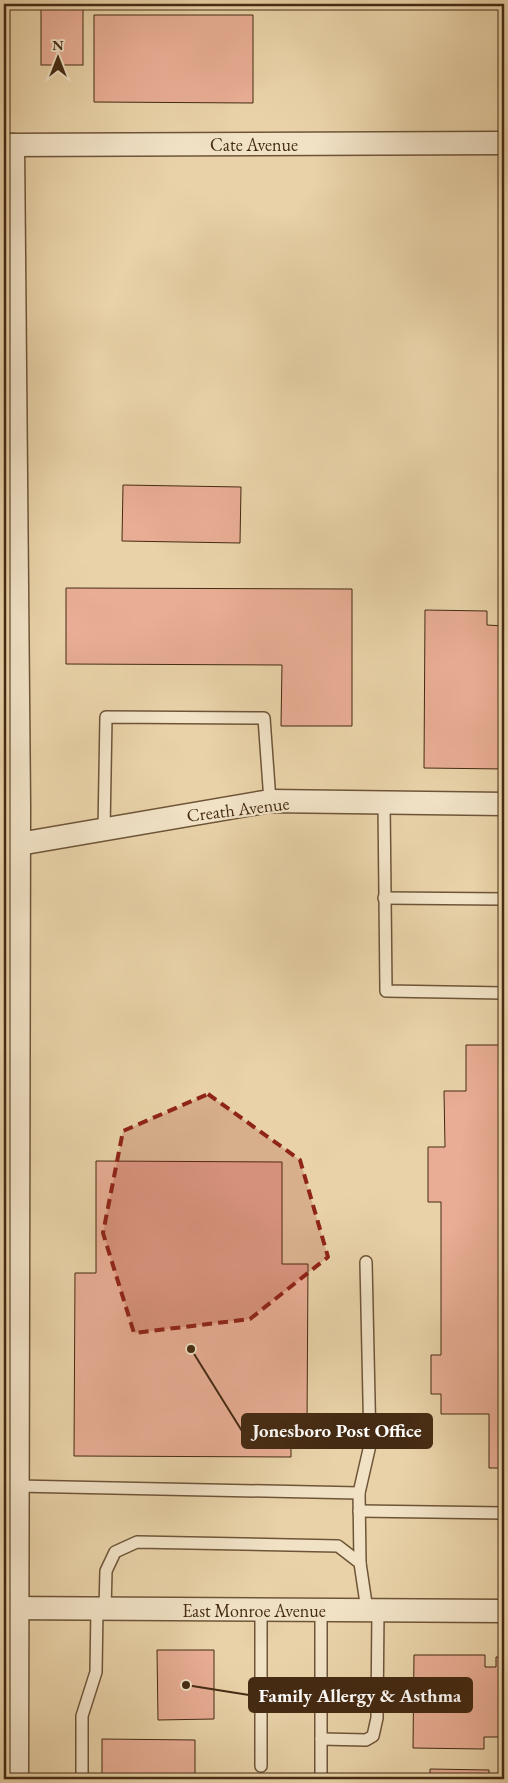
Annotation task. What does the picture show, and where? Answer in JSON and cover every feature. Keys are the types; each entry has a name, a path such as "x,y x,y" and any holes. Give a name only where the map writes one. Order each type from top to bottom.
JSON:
{"street":[{"name":"Cate Avenue","path":"9,145 504,143"},
{"path":"9,145 11,844 17,1486 10,1608 17,1779"},
{"name":"Creath Avenue","path":"11,844 270,801 504,804"},
{"name":"East Monroe Avenue","path":"10,1608 504,1611"}],"lane":[{"path":"104,830 106,717 264,718 270,801"},
{"path":"384,802 386,991 504,993"},
{"path":"384,898 504,899"},
{"path":"321,1739 366,1740 373,1736 377,1718 372,1610 360,1563 359,1493 370,1445 366,1262"},
{"path":"17,1486 359,1493"},
{"path":"359,1511 504,1512"},
{"path":"82,1779 82,1716 96,1672 106,1572 115,1552 137,1542 338,1546 360,1563"},
{"path":"261,1610 261,1766"},
{"path":"321,1610 321,1779"}],"highlighted area":[{"path":"208,1094 300,1160 328,1257 250,1319 134,1333 103,1233 123,1131"}],"building":[{"path":"41,4 83,4 83,65 41,65"},
{"path":"94,15 253,15 253,103 94,102"},
{"path":"123,485 241,487 240,543 122,541"},
{"path":"66,588 352,589 352,726 281,726 282,665 66,664"},
{"path":"425,610 487,611 487,625 504,626 504,769 424,768"},
{"path":"466,1045 504,1045 504,1468 489,1468 489,1414 441,1414 441,1394 431,1394 431,1355 441,1355 441,1202 428,1202 428,1147 445,1147 444,1091 466,1091"},
{"path":"96,1161 282,1162 282,1264 308,1264 307,1425 291,1425 291,1457 74,1456 75,1273 96,1273"},
{"path":"157,1650 214,1650 214,1719 158,1720"},
{"path":"414,1655 485,1655 485,1667 496,1667 496,1657 504,1657 504,1737 484,1737 484,1749 413,1748"},
{"path":"102,1739 195,1740 195,1779 102,1779"},
{"path":"430,1769 489,1770 489,1779 430,1779"}],"place":[{"name":"Jonesboro Post Office","path":"191,1349"},
{"name":"Family Allergy & Asthma","path":"186,1685"}]}
